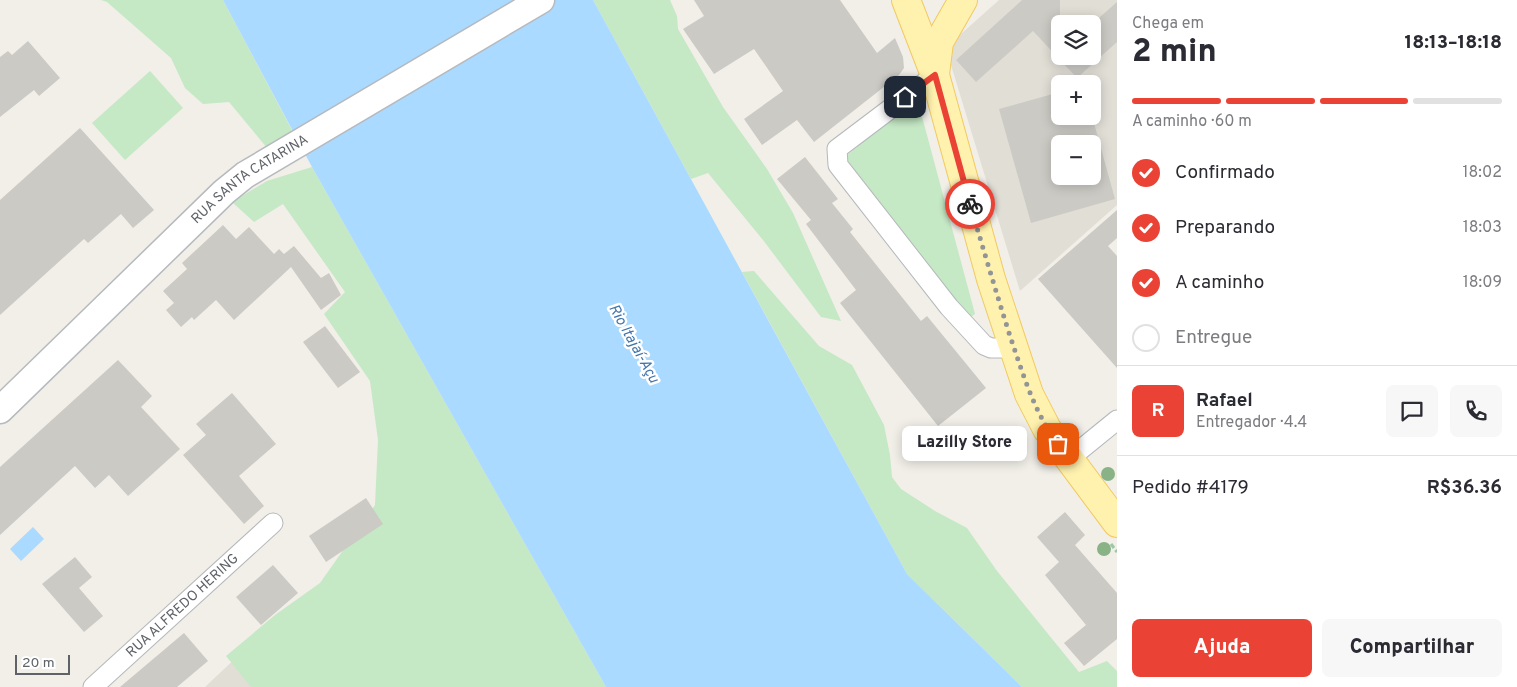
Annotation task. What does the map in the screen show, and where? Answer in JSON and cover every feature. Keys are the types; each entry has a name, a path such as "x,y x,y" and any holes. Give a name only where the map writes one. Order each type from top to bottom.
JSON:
{"main road":[{"name":"RUA SANTA CATARINA","path":"0,410 224,192 245,175 541,0"},
{"path":"906,0 935,75 991,279 1029,394 1047,429 1117,523"},
{"path":"935,75 939,42 963,0"}],"street":[{"path":"935,75 837,149 838,165 949,307 984,345 991,348 1014,348"},
{"path":"1069,459 1117,420"},
{"name":"RUA ALFREDO HERING","path":"93,687 273,523"}],"shaded area":[{"path":"999,0 1117,0 1117,205 1020,291 951,65 948,50 952,42"},
{"path":"255,640 283,687 205,687"}],"green space":[{"path":"101,0 223,0 294,134 268,149 229,102 203,104 185,88 171,58 107,2"},
{"path":"593,0 670,0 677,16 678,29 723,107 767,169 793,213 841,321 821,317 763,240 708,173 691,179"},
{"path":"150,71 183,108 125,160 92,123"},
{"path":"917,98 975,314 969,318 845,157"},
{"path":"312,167 606,687 251,687 226,656 275,615 320,583 375,505 378,440 370,381 324,314 345,292 283,204 254,222 232,202 267,181"},
{"path":"754,271 819,346 852,365 884,425 892,477 901,489 935,511 967,528 997,571 1079,672 1107,661 1117,671 1117,687 1022,687 907,574 742,272"}],"water":[{"name":"Rio Itajaí-Açu","path":"223,0 593,0 907,574 1022,687 606,687 312,167"},
{"path":"33,527 44,539 21,561 10,549"}],"building":[{"path":"694,0 840,0 877,53 895,38 903,57 904,68 899,75 814,142 797,120 762,145 744,119 783,91 754,49 714,74 683,29 704,16"},
{"path":"1022,0 1060,0 1060,15 1051,15 1051,50 1033,31 976,82 956,60"},
{"path":"1117,2 1117,42 1101,56 1101,16"},
{"path":"28,41 60,78 39,96 34,90 0,117 0,57 8,51 12,55"},
{"path":"1065,65 1091,65 1080,75 1074,75"},
{"path":"1051,95 1051,125 1094,125 1097,135 1051,135 1051,185 1101,185 1101,148 1115,199 1031,223 999,109"},
{"path":"80,128 154,210 133,228 121,214 88,243 84,239 0,315 0,200"},
{"path":"805,157 838,199 832,203 853,229 850,232 921,321 927,316 986,388 938,426 840,303 856,290 806,224 811,220 777,179"},
{"path":"1117,210 1117,238 1108,246 1117,256 1117,368 1038,279"},
{"path":"223,225 236,239 249,227 274,254 279,249 284,254 294,246 321,278 329,273 341,295 321,310 291,267 234,320 216,300 194,320 192,317 181,327 166,310 174,303 163,291 187,269 182,263"},
{"path":"325,326 360,372 338,388 303,342"},
{"path":"118,360 152,396 141,407 180,449 128,496 109,475 95,488 75,466 0,535 0,467"},
{"path":"232,393 276,444 239,476 264,506 244,524 183,455 206,435 196,424"},
{"path":"366,498 383,524 326,562 309,536"},
{"path":"1065,512 1085,535 1075,545 1117,593 1117,639 1084,666 1064,643 1086,625 1045,575 1059,562 1037,537"},
{"path":"75,557 92,577 79,588 103,616 84,632 42,584"},
{"path":"273,565 298,593 261,625 236,597"},
{"path":"184,633 208,661 177,687 120,687"}],"way so far":[{"path":"970,204 991,279 1029,394 1047,429 1058,444"}],"place":[{"name":"Lazilly Store","path":"1058,444"}],"route":[{"path":"905,97 935,75 970,204"}]}
